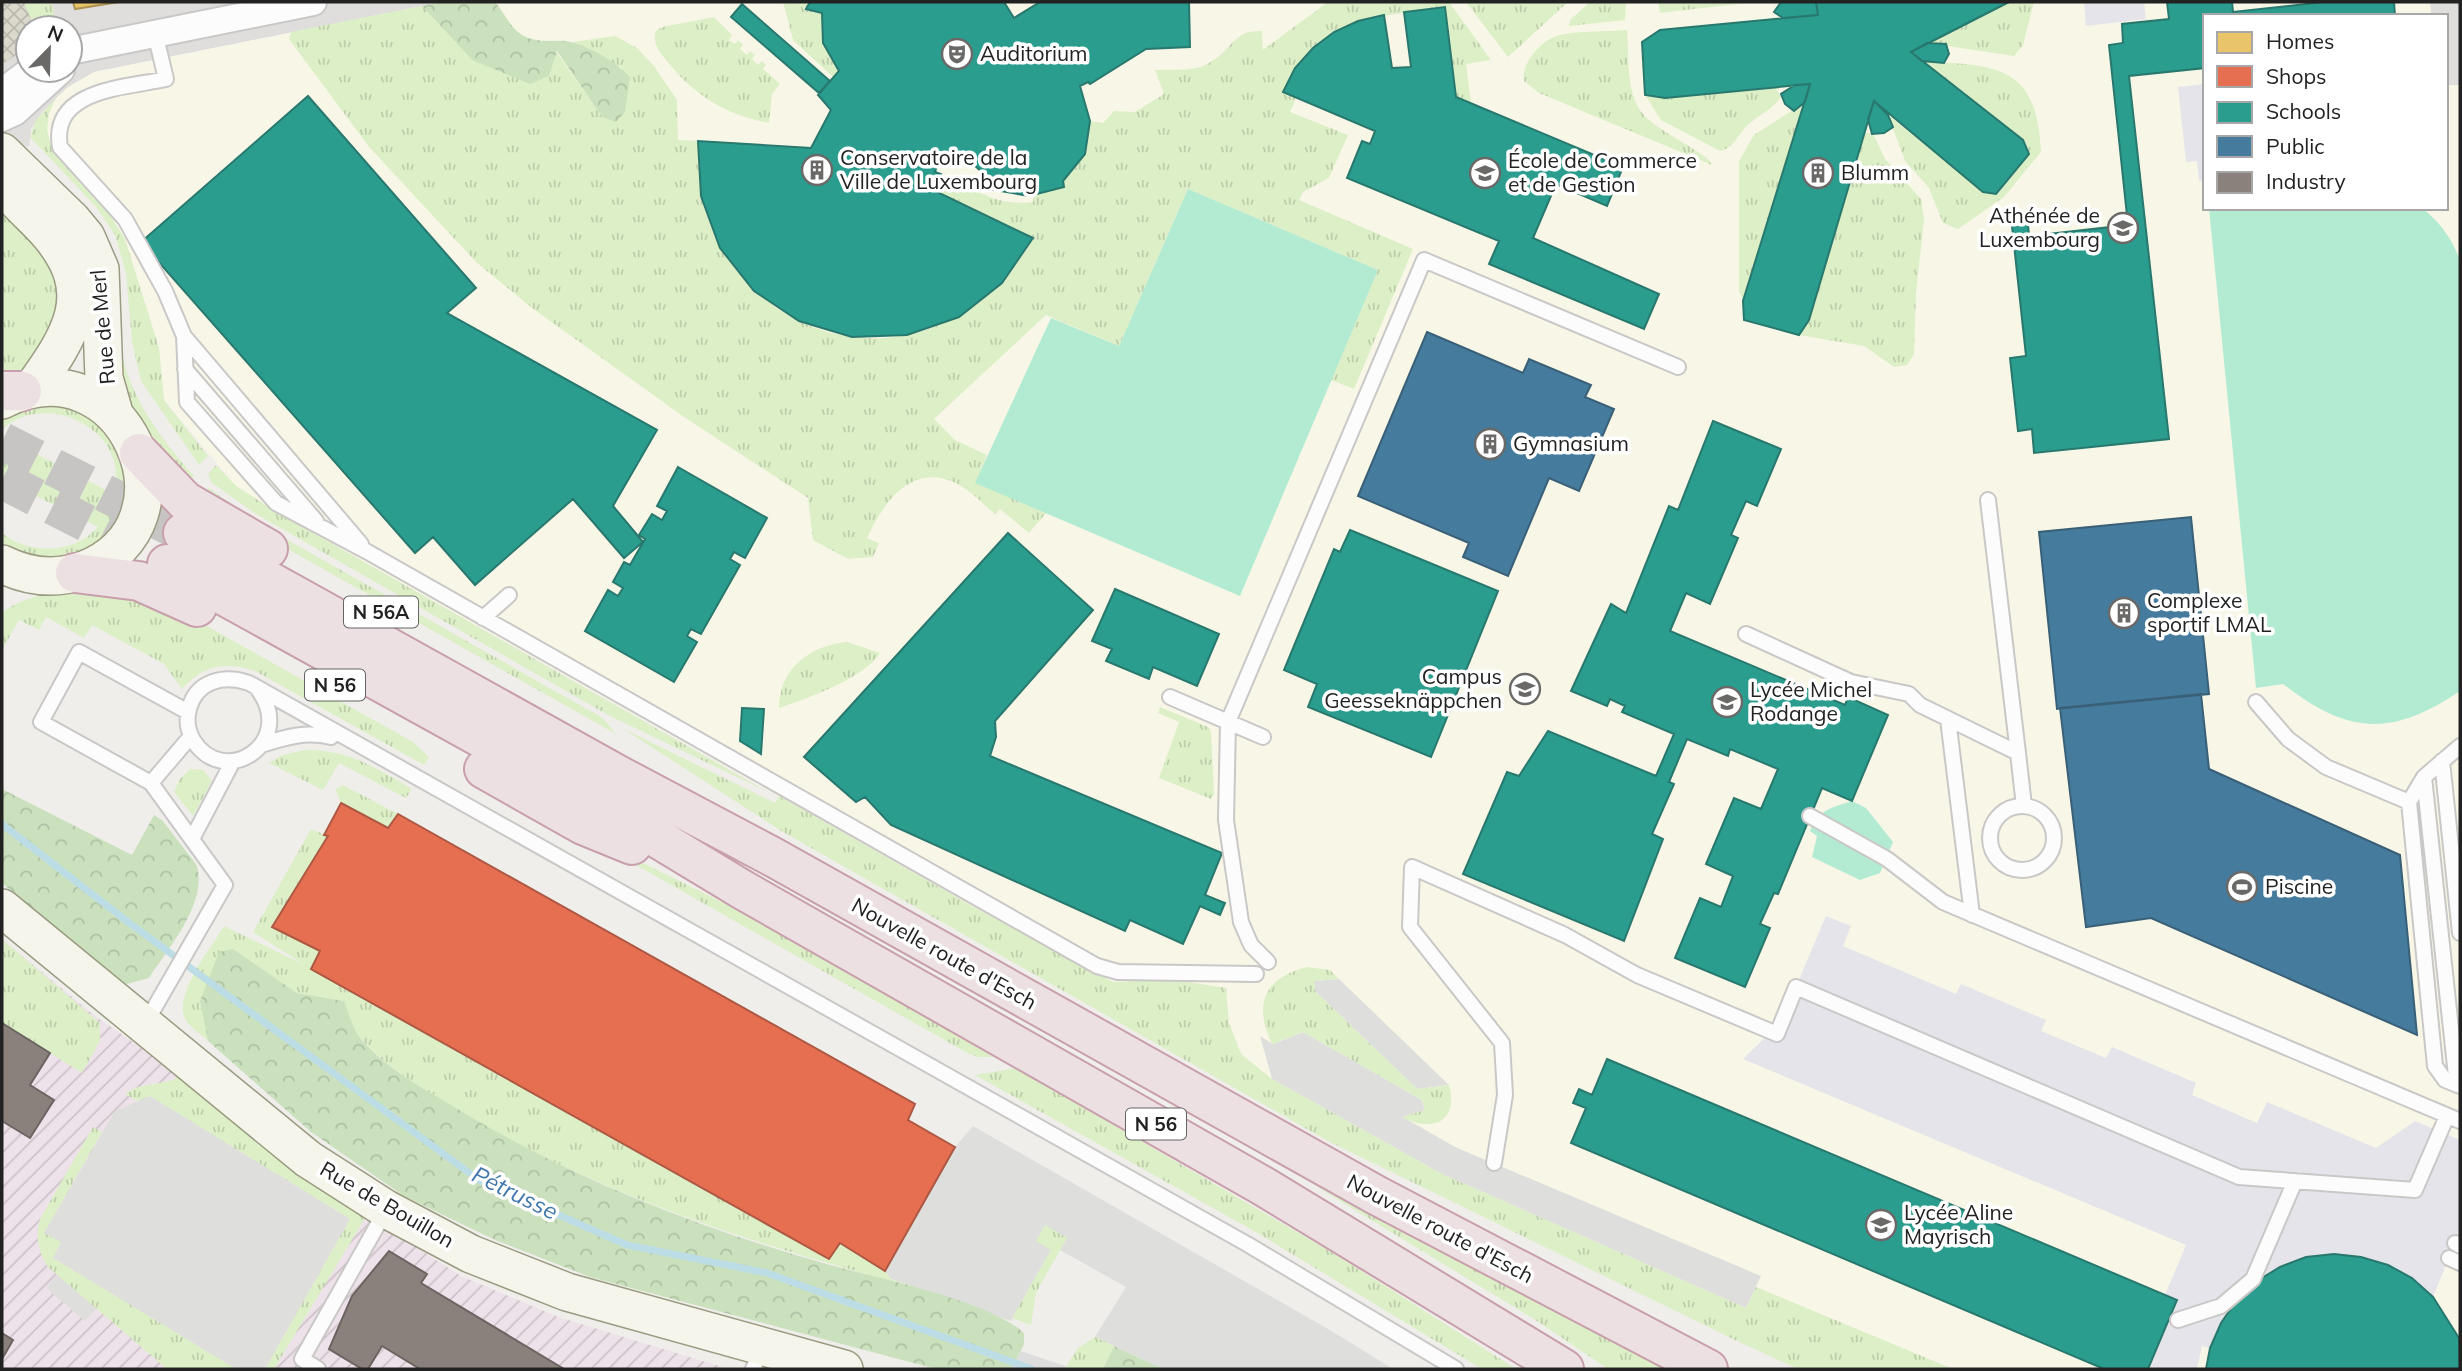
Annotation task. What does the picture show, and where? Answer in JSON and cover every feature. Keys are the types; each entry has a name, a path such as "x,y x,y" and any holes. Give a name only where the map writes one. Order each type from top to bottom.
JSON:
{"highway":[{"name":"N 56A","path":"139,453 174,491 202,512 635,754 773,857"},
{"name":"Nouvelle route d'Esch","path":"1564,1369 1263,1186 743,890 175,548 773,857 1317,1163 1708,1369"},
{"name":"N 56","path":"75,573 139,581 168,592 583,825 743,890"},
{"path":"1657,1343 1728,1369"}],"street":[{"path":"84,52 155,33 313,2"},
{"path":"2,118 15,112 46,84"},
{"name":"Rue de Merl","path":"2,152 23,169 72,220 86,237 100,269 104,378 114,413"},
{"name":"Rue de Merl","path":"2,181 64,254 77,295 74,320 66,342 15,393"},
{"path":"2,564 36,576 75,573 105,558 132,527 144,486 139,453 133,439 114,413 85,394 68,389 15,393"},
{"path":"2,599 36,576"},
{"name":"Rue de Bouillon","path":"2,908 308,1159 386,1209 471,1254 567,1292 758,1358 844,1369"}],"lane":[{"path":"155,33 166,79 83,98 61,118 58,132 60,147 125,219 165,291 184,336 366,551"},
{"path":"1268,962 1251,945 1241,922 1226,820 1228,722 1424,260 1678,367"},
{"path":"184,336 187,402 276,503 366,551 1097,967 1118,972 1256,974"},
{"path":"185,369 321,527"},
{"path":"1988,500 2024,806"},
{"path":"483,618 509,595"},
{"path":"1746,634 1852,682 1909,694 1920,705 2018,753"},
{"path":"144,1026 225,885 151,783 41,722 79,652 188,712"},
{"path":"259,691 266,701 270,724 261,745 252,754 233,761 208,755 191,736 188,712 192,700 211,682 237,679 259,691 1247,1244 1456,1369"},
{"path":"1170,697 1263,737"},
{"path":"2256,702 2288,739 2326,767 2409,803"},
{"path":"1948,719 1972,915"},
{"path":"261,745 304,734 348,741"},
{"path":"151,783 191,736"},
{"path":"2424,777 2459,1086 2445,1080 2435,1066 2409,803 2424,777 2460,746"},
{"path":"192,839 233,761"},
{"path":"2442,761 2460,933"},
{"path":"2024,806 2044,814 2050,822 2054,844 2042,863 2022,869 2001,862 1991,842 1995,821 2002,813 2024,806"},
{"path":"1494,1163 1505,1095 1502,1043 1410,927 1412,867 1565,935 1637,975 1777,1034 1796,987 2239,1177 2415,1189 2454,1119 1942,902 1886,859 1810,816"},
{"path":"2178,1320 2221,1306 2253,1279 2295,1181"},
{"path":"318,1369 299,1364 386,1209"}],"shaded area":[{"path":"2,2 443,2 94,72 84,80 84,14 14,14 14,84 78,84 44,110 31,129 29,147 2,138"},
{"path":"2,2 24,2 29,14 14,14 14,56 2,65"},
{"name":"Campus Geesseknäppchen","path":"443,2 2430,2 2431,14 2203,14 2203,210 2448,210 2448,85 2459,85 2460,1369 1953,1369 1756,1287 1746,1308 1442,1174 1272,1079 1241,1054 1229,1023 1225,988 1175,980 1113,982 974,907 273,510 235,485 164,400 159,348 125,239 104,205 60,160 51,146 47,130 48,113 56,98 73,84 84,84 84,78 94,72"},
{"path":"2084,2 2144,2 2146,19 2086,26"},
{"path":"2430,2 2460,2 2460,96 2459,85 2448,85 2448,14 2431,14"},
{"path":"2203,84 2203,180 2199,181 2197,161 2186,162 2178,87"},
{"path":"1826,916 1851,926 1843,946 1956,994 1961,984 2046,1020 2041,1031 2106,1058 2112,1047 2196,1083 2192,1095 2257,1123 2267,1102 2376,1148 2415,1121 2460,1140 2460,1238 2457,1238 2433,1297 2412,1278 2388,1265 2361,1257 2334,1254 2306,1257 2280,1267 2257,1281 2237,1300 2221,1323 2210,1348 2202,1346 2197,1369 2148,1369 2177,1301 2165,1295 2186,1245 1743,1059 1781,1022"},
{"path":"2,939 95,1016 181,1075 367,1215 461,1276 558,1317 729,1369 2,1369"},
{"path":"1339,979 1449,1085 1417,1089 1315,991 1314,981"},
{"path":"1303,1032 1422,1100 1425,1110 1403,1117 1455,1147 1761,1276 1746,1308 1442,1174 1272,1079 1260,1036 1273,1044"},
{"path":"150,1096 350,1219 265,1369 236,1369 53,1258 61,1242 44,1233 115,1111"},
{"path":"973,1126 1335,1333 1393,1369 1163,1369 1095,1337 1126,1287 1060,1250 1067,1238 1051,1250 1011,1321 891,1279 885,1271 955,1147"},
{"path":"59,1274 97,1308 85,1321 46,1288"}],"green space":[{"path":"24,2 52,2 54,14 29,14"},
{"path":"443,2 495,2 522,35 536,40 575,43 605,57 630,77 625,112 616,122 602,117 557,51 549,76 530,84 472,60 422,6"},
{"path":"783,2 810,2 806,9 822,13 823,43 839,71 833,77 793,40"},
{"path":"1328,2 1449,2 1491,60 1466,64 1471,103 1456,97 1445,7 1394,14 1350,26 1331,36 1314,49 1283,92 1296,98 1290,112 1348,135 1329,178 1303,192 1299,200 1413,249 1354,389 1331,380 1378,270 1188,189 1119,346 1046,315 934,419 955,440 987,455 976,483 1047,512 1029,533 1000,509 995,514 957,484 936,478 922,479 899,491 873,525 867,538 879,543 873,557 848,559 813,540 808,498 684,417 532,308 476,262 369,147 289,39 291,32 422,6 472,60 556,51 602,117 622,68 573,42 615,36 637,48 654,66 677,100 678,140 698,141 707,210 734,266 775,307 825,331 881,338 937,326 989,293 1033,239 933,190 937,182 957,175 973,189 992,198 1033,202 1033,194 1064,187 1063,181 1085,154 1090,121 1103,123 1114,111 1135,112 1164,94 1155,70 1203,66 1217,58 1238,37 1252,32 1262,31 1263,50"},
{"path":"1466,2 1568,2 1508,57"},
{"path":"1590,2 1626,2 1625,20 1569,26 1570,20"},
{"path":"1658,2 1755,2 1660,13"},
{"path":"2009,2 2034,2 2023,45 2014,56 1927,43"},
{"path":"714,17 732,35 729,40 735,44 738,40 743,45 740,49 747,55 750,51 755,55 752,59 758,65 762,61 766,65 763,69 780,84 772,94 769,123 726,110 702,95 680,76 658,49 655,36 656,31 662,27"},
{"path":"1627,30 1630,82 1640,110 1646,118 1702,155 1712,165 1539,93 1524,81 1525,68 1532,55 1554,37 1580,32"},
{"path":"1922,61 1971,65 2008,75 2021,85 2031,101 2038,123 2041,152 2004,197 1958,229 1943,223 1929,188 1905,161 1888,115 1982,191 1997,194 2029,154 2023,140"},
{"path":"1775,87 1781,97 1778,101 1749,124 1733,144 1720,151 1661,120 1645,95 1665,98"},
{"path":"56,98 49,113 47,129 51,146 60,160 104,205 125,239 159,348 164,400 208,456 199,465 141,381 132,342 126,273 115,235 96,207 30,137 36,120"},
{"path":"1805,102 1743,301 1739,290 1739,161 1754,135"},
{"path":"1864,133 1873,133 1885,159 1921,199 1924,220 1916,293 1914,354 1907,365 1894,367 1864,346 1799,335"},
{"path":"1188,189 1378,270 1240,596 975,483 1051,318 1119,346"},
{"path":"2,198 42,239 66,307 21,375 2,378"},
{"path":"2209,210 2424,210 2445,232 2460,261 2460,691 2413,716 2370,724 2350,721 2329,713 2306,701 2283,684 2256,688"},
{"path":"84,211 108,259 119,289 120,342 129,379 158,431 194,476 184,487 129,409"},
{"path":"51,401 98,418 126,460 123,509 106,537 78,556 45,561 2,546 2,533 25,545 51,548 77,542 98,527 2,479 2,436 114,494 116,471 110,452 98,435 82,423 62,415 41,413 21,418 2,429 2,415"},
{"path":"216,465 235,485 273,510 768,792 608,715 256,514 212,483 208,474"},
{"path":"209,488 254,521 603,718 616,734 199,499"},
{"path":"96,589 114,590 191,617 413,742 429,757 424,765 255,671 234,666 216,667 198,675 182,689 164,664 92,625 84,638 46,617 39,630 19,620 2,650 2,613 35,597"},
{"path":"847,642 880,653 862,671 849,679 779,708 785,681 800,661 821,648"},
{"path":"1160,707 1208,727 1211,732 1214,794 1211,799 1159,778 1179,722 1158,713"},
{"path":"622,728 775,803 779,796 974,907 1113,982 1175,980 1226,988 1229,1023 1241,1054 1272,1079 1442,1174 1746,1308 1756,1287 1953,1369 1798,1369 1739,1342 1328,1141 783,832"},
{"path":"305,750 348,756 374,767 412,789 406,798 339,763 323,790 269,763 282,755"},
{"path":"190,769 203,770 212,781 193,816 174,792 179,780"},
{"path":"343,785 398,814 388,828 341,803 335,789"},
{"path":"2,789 132,855 154,815 162,820 196,864 199,878 197,893 185,924 149,978 127,984 116,979 2,883"},
{"path":"1852,801 1866,808 1893,842 1880,873 1860,880 1812,857 1817,836 1810,831 1817,818 1831,808"},
{"path":"562,823 742,912 995,1057 969,1054"},
{"path":"311,829 328,836 273,927 320,951 311,969 828,1259 840,1243 885,1271 891,1279 918,1288 798,1254 680,1215 566,1167 455,1108 391,1066 358,1035 343,1001 297,993 233,949 200,1000 208,1041 187,1022 183,1012 184,1000 194,973 224,926 303,964 253,932"},
{"path":"2,939 100,1023 100,1041 82,1073 2,1023"},
{"path":"233,949 297,993 344,1001 358,1035 389,1065 495,1131 588,1178 732,1235 932,1292 1008,1321 1024,1333 1024,1344 1012,1369 936,1369 590,1277 495,1240 404,1196 311,1132 208,1041 200,1001 219,952"},
{"path":"1307,967 1330,970 1339,979 1314,981 1315,991 1417,1089 1449,1085 1451,1098 1446,1116 1433,1124 1413,1122 1402,1117 1425,1110 1422,1100 1303,1032 1272,1044 1263,1017 1266,995 1281,978"},
{"path":"1016,1068 1338,1256 1516,1369 1482,1369 1254,1231 975,1075"},
{"path":"181,1075 367,1215 274,1369 265,1369 350,1219 150,1096 137,1101 125,1094"},
{"path":"93,1127 102,1132 44,1233 61,1242 53,1258 236,1369 167,1369 48,1267 38,1243 40,1219"},
{"path":"1312,1184 1667,1369 1608,1369 1534,1319"},
{"path":"1045,1225 1067,1238 1036,1293 1031,1325 1012,1318 1051,1250 1036,1241"},
{"path":"1095,1337 1114,1346 1103,1369 1064,1369 1078,1348"},
{"path":"1114,1346 1163,1369 1103,1369"}],"pier":[{"path":"1021,1351 1066,1366 1064,1369 1012,1369"}],"building: Homes":[{"path":"73,2 119,2 75,9"}],"building: Shops":[{"path":"341,803 388,828 398,814 915,1104 908,1120 955,1147 885,1271 840,1243 829,1259 311,969 320,951 272,927 328,836 324,835"}],"building: Schools":[{"name":"Conservatoire de la Ville de Luxembourg","path":"810,2 1004,2 1014,18 1040,2 1189,2 1190,47 1146,49 1090,84 1088,82 1080,86 1090,121 1085,154 1063,181 1064,187 1029,196 989,189 992,181 965,157 937,166 935,172 941,174 933,190 1033,238 1002,283 959,317 907,335 852,337 799,321 754,291 720,248 701,196 698,141 811,148 831,110 818,95 839,71 823,43 822,13 806,9"},
{"path":"1781,2 1816,2 1818,15 1783,18 1774,12"},
{"name":"Blumm","path":"1816,2 2009,2 1911,52 2023,140 2029,154 1996,194 1983,192 1874,101 1809,320 1799,335 1744,320 1743,301 1810,84 1665,98 1645,95 1642,42 1660,30 1818,15"},
{"name":"Athénée de Luxembourg","path":"2167,2 2232,2 2233,12 2324,2 2394,2 2395,14 2203,14 2203,68 2129,76 2169,439 2034,453 2032,429 2018,431 2010,358 2026,356 2012,226 2028,224 2029,236 2128,225 2109,45 2123,43 2122,24 2169,19"},
{"path":"742,4 830,81 819,93 731,17"},
{"name":"École de Commerce et de Gestion","path":"1445,7 1456,97 1623,167 1607,206 1556,184 1533,238 1659,294 1644,329 1489,264 1499,241 1347,178 1362,141 1370,144 1375,131 1283,92 1295,68 1313,48 1334,32 1358,21 1384,15 1392,68 1411,67 1404,12"},
{"path":"1927,43 1946,44 1949,54 1944,63 1922,61 1911,52"},
{"path":"1810,84 1805,102 1794,111 1785,104 1781,94 1795,85"},
{"path":"308,96 476,288 447,313 657,430 613,506 643,542 624,558 573,499 475,585 433,537 415,553 141,242"},
{"path":"1874,101 1888,115 1893,127 1884,133 1872,134 1868,119"},
{"name":"Lycée Michel Rodange","path":"1713,421 1781,449 1757,506 1746,501 1731,535 1738,538 1710,604 1686,593 1670,631 1845,705 1848,697 1888,715 1852,801 1822,788 1778,894 1774,893 1760,924 1770,928 1745,987 1675,958 1700,898 1721,907 1733,876 1706,864 1734,798 1761,809 1778,769 1730,749 1728,756 1687,739 1669,782 1674,784 1652,834 1663,839 1624,941 1463,874 1507,772 1519,776 1548,731 1656,776 1674,734 1622,712 1625,706 1610,699 1607,706 1571,691 1611,604 1626,613 1669,506 1678,510"},
{"path":"678,467 767,518 745,558 734,552 730,559 740,565 701,634 691,629 687,636 697,642 674,682 585,631 608,590 618,596 623,588 613,582 624,562 630,565 645,539 639,535 652,514 662,520 667,511 657,506"},
{"path":"1350,530 1498,591 1431,757 1308,707 1317,684 1284,670 1334,549 1340,552"},
{"path":"1008,533 1093,610 995,721 996,737 990,756 1222,853 1205,895 1225,903 1220,915 1200,906 1183,944 1130,920 1125,931 891,825 865,797 856,802 804,757"},
{"path":"1115,589 1219,634 1197,686 1153,667 1149,679 1106,661 1112,649 1092,641"},
{"path":"742,708 764,709 761,754 740,741"},
{"name":"Lycée Aline Mayrisch","path":"1607,1059 2177,1300 2148,1369 2104,1369 1571,1143 1586,1108 1573,1103 1579,1089 1592,1095"},
{"path":"2334,1254 2361,1257 2388,1265 2412,1278 2433,1297 2459,1338 2460,1369 2206,1369 2210,1348 2221,1323 2237,1300 2257,1281 2280,1267 2306,1257"}],"building: Public":[{"name":"Gymnasium","path":"1427,332 1523,373 1529,359 1591,385 1585,397 1614,409 1579,491 1549,478 1508,576 1463,557 1469,543 1358,496"},
{"name":"Complexe sportif LMAL","path":"2191,517 2209,694 2057,709 2039,532"},
{"name":"Piscine","path":"2201,694 2209,769 2400,855 2417,1035 2151,918 2086,927 2060,708"}],"building: Industry":[{"path":"2,1023 50,1053 30,1085 54,1100 30,1138 2,1121"},
{"path":"389,1251 427,1274 421,1283 564,1369 420,1369 382,1346 368,1369 362,1369 329,1349 352,1296"},
{"path":"2,1333 13,1340 2,1359"}],"waterway":[{"name":"Pétrusse","path":"2,824 128,922 479,1180 627,1245 767,1273 1032,1369"}],"tunnel":[{"path":"2,441 183,533"},
{"path":"2,480 167,564"}],"place":[{"name":"Auditorium","path":"957,54"},
{"name":"Conservatoire de la Ville de Luxembourg","path":"817,170"},
{"name":"École de Commerce et de Gestion","path":"1485,173"},
{"name":"Blumm","path":"1818,173"},
{"name":"Athénée de Luxembourg","path":"2123,228"},
{"name":"Gymnasium","path":"1490,444"},
{"name":"Complexe sportif LMAL","path":"2124,613"},
{"name":"Campus Geesseknäppchen","path":"1525,689"},
{"name":"Lycée Michel Rodange","path":"1727,702"},
{"name":"Piscine","path":"2242,887"},
{"name":"Lycée Aline Mayrisch","path":"1881,1225"}]}
